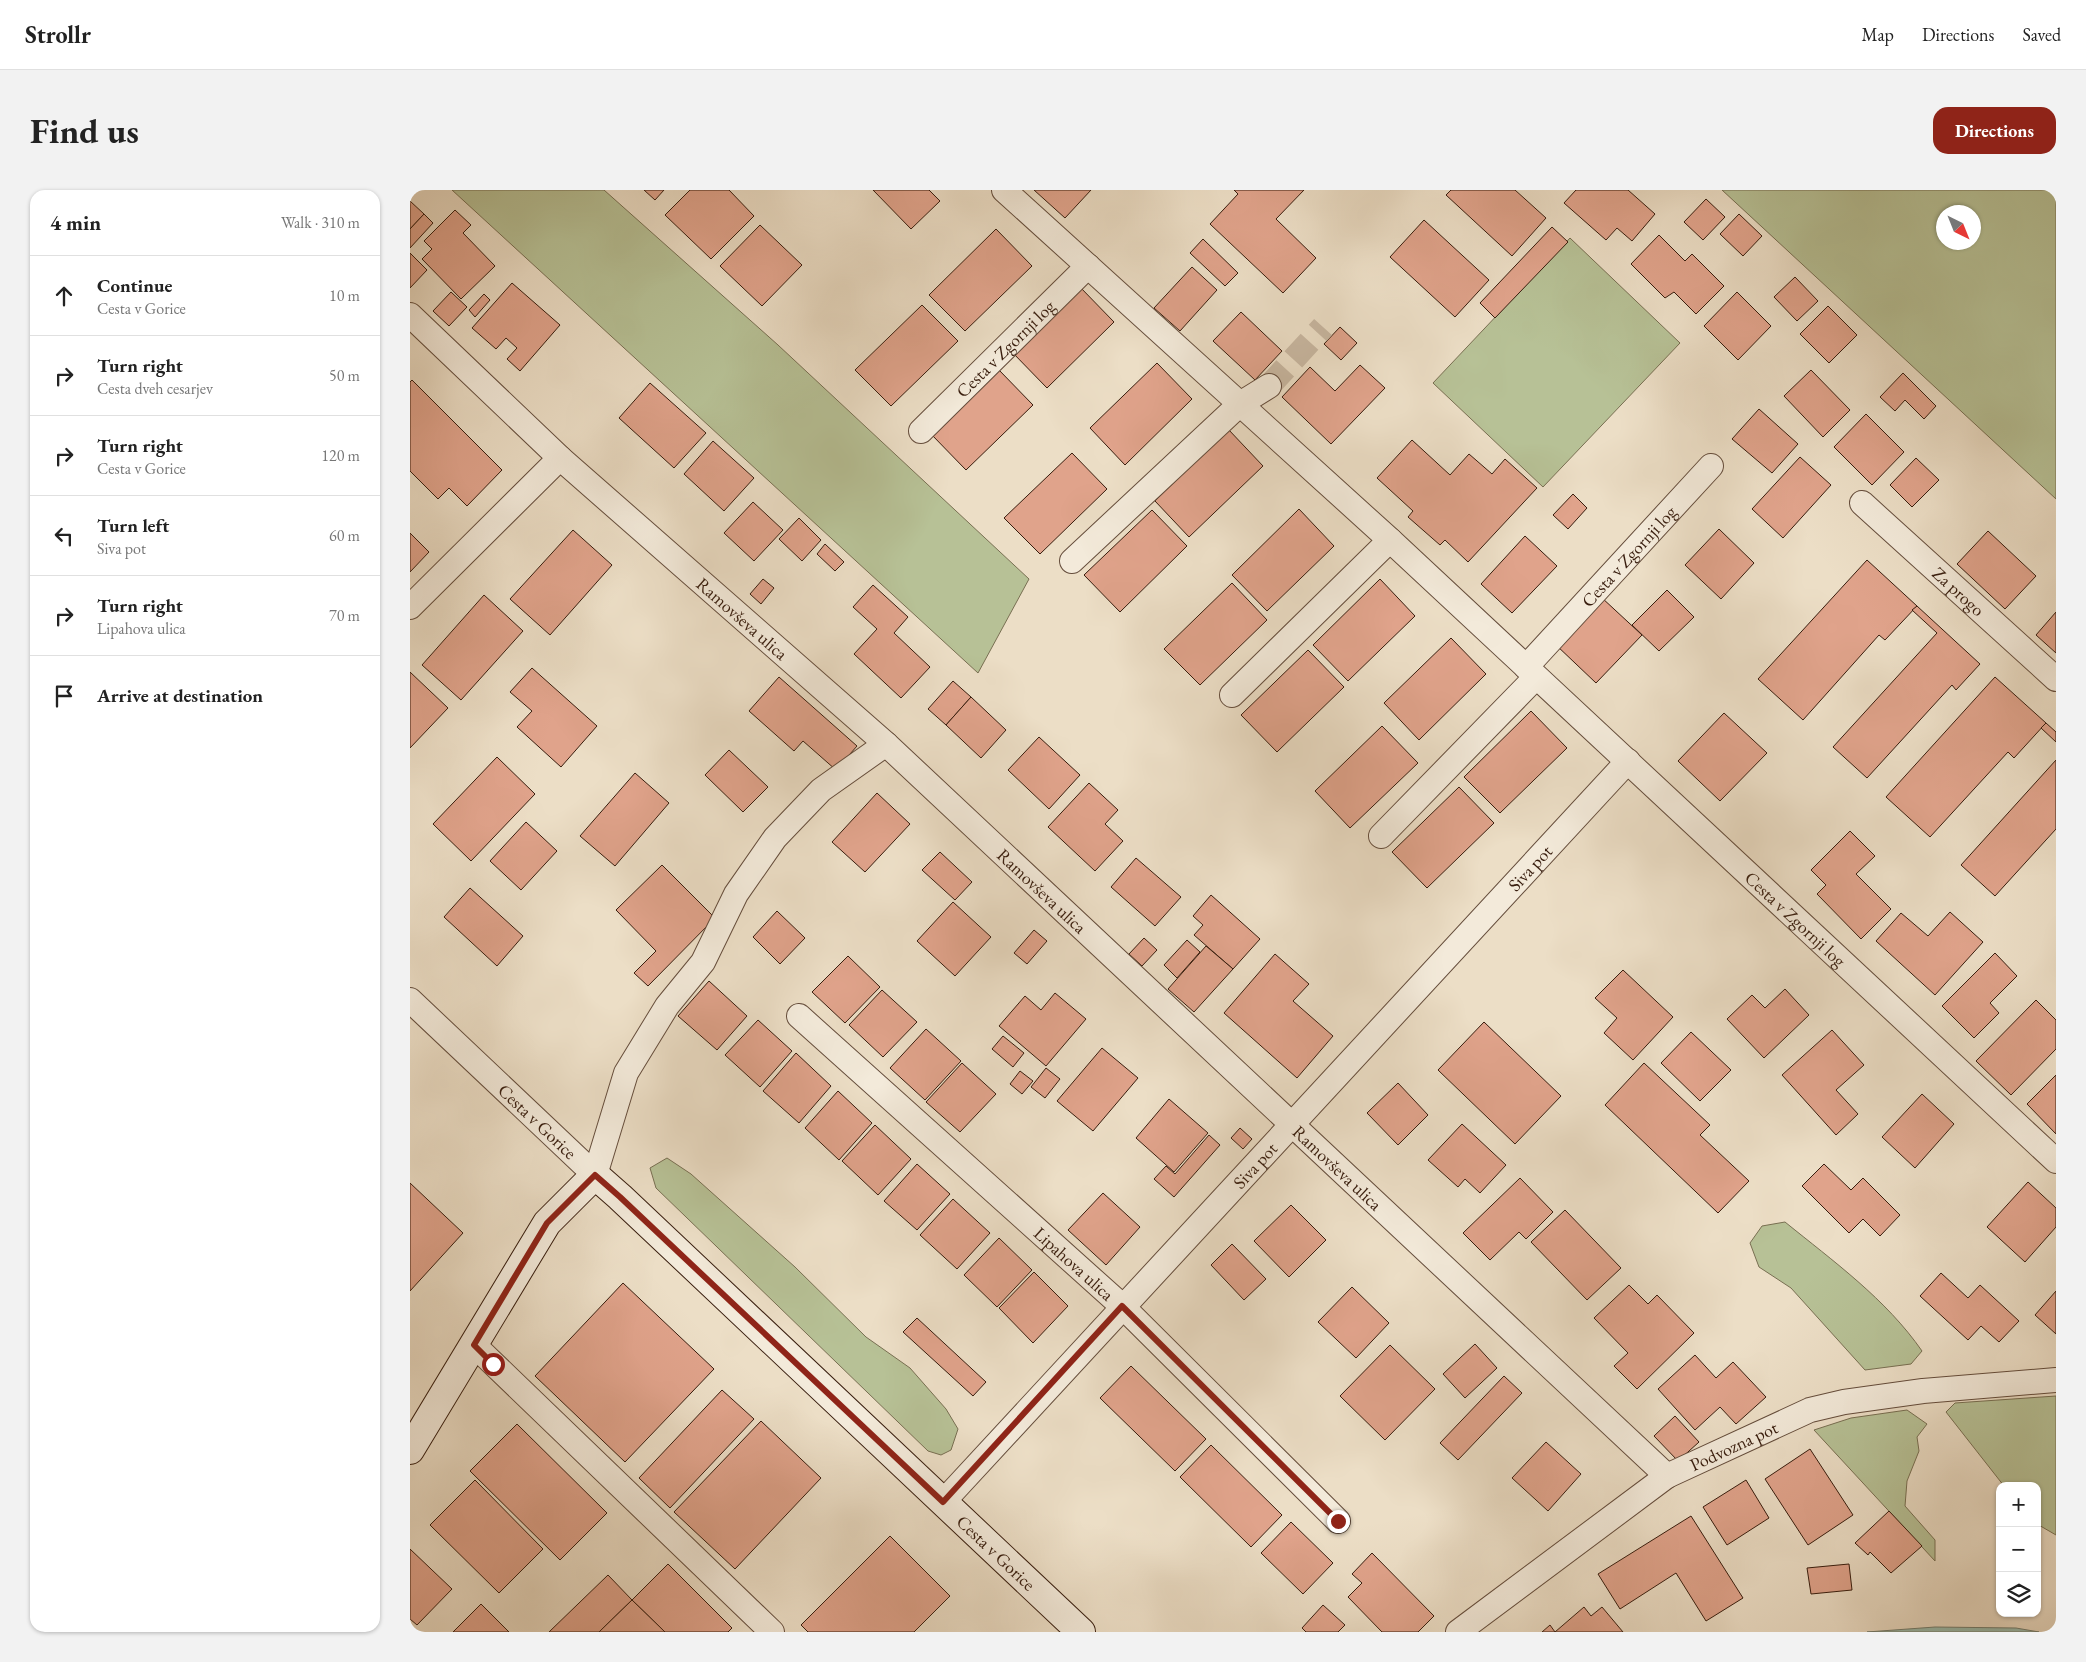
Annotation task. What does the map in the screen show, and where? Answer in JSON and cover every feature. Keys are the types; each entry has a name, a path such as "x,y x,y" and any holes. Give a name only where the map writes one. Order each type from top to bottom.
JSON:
{"street":[{"name":"Cesta v Zgornji log","path":"1004,190 1390,540 2056,1161"},
{"name":"Cesta v Zgornji log","path":"921,431 1088,266"},
{"name":"Ramovševa ulica","path":"410,315 560,458 886,744 1667,1476"},
{"path":"1072,561 1240,404 1269,386"},
{"path":"410,607 560,458"},
{"name":"Cesta v Zgornji log","path":"1381,836 1531,672 1711,466"},
{"name":"Za progo","path":"1862,503 2056,679"},
{"path":"1232,695 1390,540"},
{"path":"410,1450 547,1223 595,1175 626,1072 667,1006 703,962 742,886 774,838 821,790 886,744"},
{"name":"Siva pot","path":"943,1502 1122,1306 1628,761"},
{"name":"Cesta v Gorice","path":"410,1000 1081,1632"},
{"name":"Lipahova ulica","path":"799,1016 1122,1306 1338,1521"},
{"path":"474,1345 772,1632"},
{"name":"Podvozna pot","path":"1458,1632 1667,1476 1810,1410 1844,1402 1923,1391 2056,1380"}],"green space":[{"path":"452,190 604,190 778,345 1029,579 978,673"},
{"path":"1722,190 2056,190 2056,499"},
{"path":"1570,238 1680,343 1543,487 1433,383"},
{"path":"667,1158 691,1174 795,1267 866,1337 910,1368 946,1409 958,1429 951,1450 941,1455 928,1451 656,1188 650,1168"},
{"path":"1785,1222 1858,1282 1908,1332 1922,1351 1911,1364 1865,1370 1791,1288 1759,1267 1750,1243 1762,1226"},
{"path":"2056,1396 2056,1535 2041,1526 2041,1482 2001,1482 1946,1412 1955,1403"},
{"path":"1907,1410 1927,1424 1917,1437 1919,1451 1907,1481 1905,1506 1935,1540 1935,1561 1814,1430 1851,1418"}],"water":[{"path":"1935,1627 2016,1628 2039,1632 1867,1632"}],"building":[{"path":"644,190 664,190 655,200"},
{"path":"690,190 729,190 754,216 711,259 665,215"},
{"path":"873,190 929,190 940,201 911,229"},
{"path":"1034,190 1091,190 1065,218"},
{"path":"1234,190 1304,190 1276,219 1316,258 1283,293 1210,224 1238,194"},
{"path":"1451,190 1515,190 1546,218 1512,256 1446,195"},
{"path":"1576,190 1628,190 1655,214 1632,241 1617,228 1606,240 1564,203"},
{"path":"1706,199 1725,217 1703,240 1684,222"},
{"path":"410,201 424,214 410,229"},
{"path":"455,210 471,225 463,233 495,266 461,299 422,259 432,249 424,241"},
{"path":"424,214 433,223 410,248 410,229"},
{"path":"1739,214 1762,236 1743,256 1720,234"},
{"path":"1424,220 1489,280 1455,317 1390,257"},
{"path":"760,225 802,265 762,306 720,266"},
{"path":"1552,227 1568,242 1495,318 1480,303"},
{"path":"996,229 1032,266 965,331 929,295"},
{"path":"1659,235 1685,261 1692,254 1724,286 1696,314 1674,292 1665,298 1631,264"},
{"path":"1203,239 1238,273 1225,286 1190,253"},
{"path":"410,253 427,270 410,288"},
{"path":"1192,267 1217,290 1180,331 1154,308"},
{"path":"1795,277 1818,301 1797,321 1774,297"},
{"path":"512,283 560,325 520,371 507,359 517,348 506,338 496,349 472,328"},
{"path":"1079,286 1114,322 1047,388 1011,351"},
{"path":"451,292 467,307 449,326 433,311"},
{"path":"1737,292 1771,326 1738,360 1704,326"},
{"path":"484,294 490,300 475,317 469,310"},
{"path":"922,305 958,341 891,406 855,370"},
{"path":"1828,306 1857,335 1829,363 1800,334"},
{"path":"1241,312 1282,351 1255,380 1213,341"},
{"path":"1340,327 1357,343 1341,360 1324,344"},
{"path":"1157,363 1192,399 1125,465 1090,428"},
{"path":"1360,365 1385,388 1331,444 1282,397 1310,367 1335,391"},
{"path":"998,369 1033,405 966,470 931,434"},
{"path":"1811,370 1850,410 1823,437 1784,396"},
{"path":"1903,373 1936,406 1924,419 1905,400 1895,411 1880,397"},
{"path":"412,380 502,470 467,506 449,488 438,499 410,471 410,382"},
{"path":"650,383 706,433 674,468 619,418"},
{"path":"1759,409 1798,444 1772,473 1732,439"},
{"path":"1866,414 1904,452 1872,485 1834,447"},
{"path":"1228,429 1263,466 1189,537 1155,501"},
{"path":"1412,440 1450,475 1469,454 1492,474 1505,459 1537,488 1468,562 1445,540 1440,545 1408,517 1413,511 1377,478"},
{"path":"713,441 754,478 724,511 684,474"},
{"path":"1072,453 1107,489 1040,554 1004,518"},
{"path":"1800,457 1831,485 1783,538 1752,509"},
{"path":"1916,458 1939,480 1912,507 1890,485"},
{"path":"1573,494 1587,508 1568,529 1553,515"},
{"path":"753,502 783,530 754,561 724,533"},
{"path":"1299,509 1334,546 1267,611 1232,575"},
{"path":"1152,510 1187,546 1120,612 1084,575"},
{"path":"799,518 821,540 802,561 779,539"},
{"path":"1719,529 1754,563 1721,599 1685,565"},
{"path":"573,530 612,565 550,635 510,599"},
{"path":"1988,531 2036,576 2005,609 1957,564"},
{"path":"410,533 429,552 410,572"},
{"path":"1525,536 1557,566 1512,613 1481,584"},
{"path":"825,544 844,562 835,571 817,554"},
{"path":"1867,560 1917,606 1885,640 1879,635 1803,720 1758,679"},
{"path":"763,579 774,588 761,604 750,594"},
{"path":"1380,579 1415,616 1348,681 1313,645"},
{"path":"1232,583 1267,620 1200,685 1164,649"},
{"path":"873,585 908,617 894,633 930,667 901,698 854,654 877,629 853,607"},
{"path":"1667,590 1694,617 1659,651 1632,625"},
{"path":"484,595 523,631 461,700 422,665"},
{"path":"1601,597 1642,635 1596,683 1555,644"},
{"path":"1917,606 1980,664 1956,690 1952,685 1867,778 1833,747 1937,633 1912,610"},
{"path":"2056,612 2056,653 2036,635"},
{"path":"1451,638 1486,674 1419,740 1384,703"},
{"path":"1308,650 1344,687 1277,752 1241,715"},
{"path":"532,668 597,726 561,767 517,727 532,711 510,692"},
{"path":"410,672 448,708 410,748"},
{"path":"779,677 857,746 836,770 803,741 794,751 749,711"},
{"path":"1995,677 2046,723 2014,758 2008,752 1930,837 1886,797"},
{"path":"953,681 971,697 946,725 928,709"},
{"path":"971,697 1006,730 981,758 946,725"},
{"path":"1531,711 1567,748 1500,813 1464,777"},
{"path":"1724,713 1767,753 1720,801 1678,761"},
{"path":"2046,723 2056,732 2056,742 2041,728"},
{"path":"1382,726 1418,763 1350,828 1315,791"},
{"path":"1039,737 1080,775 1049,809 1008,770"},
{"path":"729,750 768,787 743,812 705,775"},
{"path":"497,757 535,794 471,861 433,824"},
{"path":"2056,760 2056,829 1995,896 1961,865"},
{"path":"635,773 669,803 615,866 580,836"},
{"path":"1089,783 1118,810 1105,824 1123,841 1095,871 1048,827"},
{"path":"1459,787 1494,823 1427,888 1392,852"},
{"path":"877,793 910,824 865,872 832,842"},
{"path":"526,822 557,851 521,890 490,861"},
{"path":"1850,831 1875,856 1856,874 1891,909 1861,939 1817,894 1826,885 1811,870"},
{"path":"940,852 972,882 955,900 922,870"},
{"path":"1136,858 1181,897 1155,926 1111,887"},
{"path":"662,865 715,918 648,986 634,973 656,951 616,910"},
{"path":"470,888 523,936 497,966 444,917"},
{"path":"1211,895 1260,939 1233,969 1194,935 1203,925 1193,916"},
{"path":"953,902 991,937 955,976 917,941"},
{"path":"777,911 805,938 780,964 753,937"},
{"path":"1950,912 1983,942 1935,995 1876,941 1901,913 1928,936"},
{"path":"1034,930 1047,941 1027,964 1014,953"},
{"path":"1144,938 1157,950 1142,966 1129,954"},
{"path":"1187,940 1200,952 1177,978 1164,965"},
{"path":"1206,946 1233,969 1194,1012 1168,989"},
{"path":"1995,953 2017,976 1990,1003 1999,1013 1974,1038 1942,1006"},
{"path":"1275,954 1309,984 1293,1001 1333,1036 1297,1078 1224,1013"},
{"path":"848,956 880,987 845,1023 812,992"},
{"path":"1623,970 1673,1017 1633,1060 1604,1033 1617,1018 1595,998"},
{"path":"709,981 747,1016 717,1050 678,1016"},
{"path":"1785,989 1809,1015 1764,1058 1727,1019 1752,995 1765,1008"},
{"path":"882,990 917,1022 883,1057 849,1025"},
{"path":"1055,993 1086,1019 1046,1066 999,1026 1025,996 1041,1010"},
{"path":"2036,1000 2056,1020 2056,1049 2011,1095 1976,1061"},
{"path":"758,1020 792,1051 760,1087 725,1055"},
{"path":"1484,1022 1561,1096 1515,1144 1438,1070"},
{"path":"926,1029 961,1061 925,1100 890,1068"},
{"path":"1832,1030 1864,1065 1836,1090 1858,1114 1836,1135 1782,1075"},
{"path":"1691,1032 1731,1070 1700,1101 1661,1063"},
{"path":"1003,1036 1024,1053 1013,1067 992,1049"},
{"path":"1102,1048 1138,1078 1093,1131 1057,1101"},
{"path":"796,1053 831,1086 799,1123 763,1091"},
{"path":"962,1063 996,1094 960,1132 926,1102"},
{"path":"1644,1063 1710,1125 1700,1135 1749,1181 1718,1213 1605,1105"},
{"path":"1046,1068 1060,1079 1045,1098 1031,1087"},
{"path":"1020,1071 1033,1081 1022,1094 1010,1084"},
{"path":"2056,1075 2056,1134 2027,1104"},
{"path":"1398,1083 1428,1115 1398,1145 1367,1113"},
{"path":"838,1091 872,1123 839,1160 805,1128"},
{"path":"1922,1094 1954,1124 1915,1168 1882,1137"},
{"path":"1169,1099 1208,1133 1174,1172 1136,1138"},
{"path":"1462,1124 1506,1165 1480,1193 1465,1179 1458,1187 1428,1160"},
{"path":"875,1125 911,1159 878,1195 842,1161"},
{"path":"1240,1128 1252,1139 1243,1149 1231,1138"},
{"path":"1209,1135 1220,1145 1174,1197 1154,1179 1166,1166 1175,1174"},
{"path":"917,1164 950,1194 917,1230 884,1201"},
{"path":"1824,1164 1851,1190 1863,1178 1900,1215 1880,1236 1863,1219 1849,1233 1802,1186"},
{"path":"1520,1178 1553,1212 1526,1239 1519,1232 1490,1260 1463,1233"},
{"path":"2028,1182 2056,1208 2056,1227 2025,1262 1987,1227"},
{"path":"410,1183 463,1233 410,1291"},
{"path":"1103,1193 1140,1227 1106,1265 1068,1230"},
{"path":"953,1199 990,1233 957,1269 920,1235"},
{"path":"1291,1205 1326,1240 1289,1277 1254,1241"},
{"path":"1565,1210 1621,1268 1587,1300 1531,1242"},
{"path":"999,1238 1032,1270 997,1307 964,1275"},
{"path":"1232,1244 1266,1279 1244,1300 1211,1265"},
{"path":"1034,1272 1068,1306 1033,1343 999,1308"},
{"path":"1941,1273 1968,1298 1980,1285 2019,1321 1999,1342 1981,1326 1968,1340 1920,1296"},
{"path":"623,1283 714,1369 625,1462 535,1376"},
{"path":"1629,1285 1648,1304 1657,1295 1694,1333 1637,1389 1614,1366 1628,1353 1594,1318"},
{"path":"1352,1287 1389,1323 1356,1358 1318,1322"},
{"path":"2056,1291 2056,1334 2035,1315"},
{"path":"917,1318 986,1382 973,1396 903,1332"},
{"path":"1475,1344 1497,1368 1465,1398 1443,1374"},
{"path":"1390,1345 1435,1389 1385,1440 1340,1396"},
{"path":"1695,1355 1716,1378 1733,1362 1766,1397 1736,1424 1720,1407 1695,1430 1658,1389"},
{"path":"1131,1366 1206,1439 1175,1471 1100,1398"},
{"path":"1504,1376 1522,1393 1458,1460 1440,1443"},
{"path":"722,1390 754,1419 670,1508 639,1478"},
{"path":"1675,1416 1699,1442 1678,1461 1654,1436"},
{"path":"761,1421 821,1478 735,1569 674,1512"},
{"path":"517,1424 607,1513 560,1560 470,1471"},
{"path":"1546,1442 1581,1474 1548,1511 1512,1478"},
{"path":"1211,1445 1282,1515 1251,1547 1180,1477"},
{"path":"1810,1449 1853,1515 1808,1545 1765,1479"},
{"path":"475,1480 543,1549 499,1593 430,1525"},
{"path":"1746,1480 1769,1518 1727,1545 1703,1507"},
{"path":"1889,1511 1922,1546 1891,1573 1870,1552 1868,1555 1855,1543"},
{"path":"1691,1516 1743,1598 1706,1621 1676,1573 1620,1609 1598,1574"},
{"path":"1291,1522 1333,1563 1303,1594 1261,1553"},
{"path":"890,1536 950,1596 914,1632 808,1632 801,1625"},
{"path":"410,1549 452,1589 417,1625 410,1619"},
{"path":"1372,1553 1434,1616 1418,1632 1382,1632 1348,1597 1362,1583 1352,1574"},
{"path":"668,1564 732,1628 728,1632 665,1632 632,1600"},
{"path":"1849,1564 1852,1590 1811,1594 1807,1568"},
{"path":"608,1575 632,1600 599,1632 549,1632"},
{"path":"632,1600 665,1632 599,1632"},
{"path":"481,1604 509,1632 453,1632"},
{"path":"1323,1605 1345,1625 1338,1632 1306,1632 1302,1628"},
{"path":"1584,1607 1591,1616 1602,1607 1623,1632 1555,1632"},
{"path":"1550,1625 1555,1632 1542,1632"}],"tunnel":[{"path":"1269,386 1323,327"}],"route":[{"path":"493,1364 474,1345 547,1223 595,1175 943,1502 1122,1306 1338,1521"}]}
